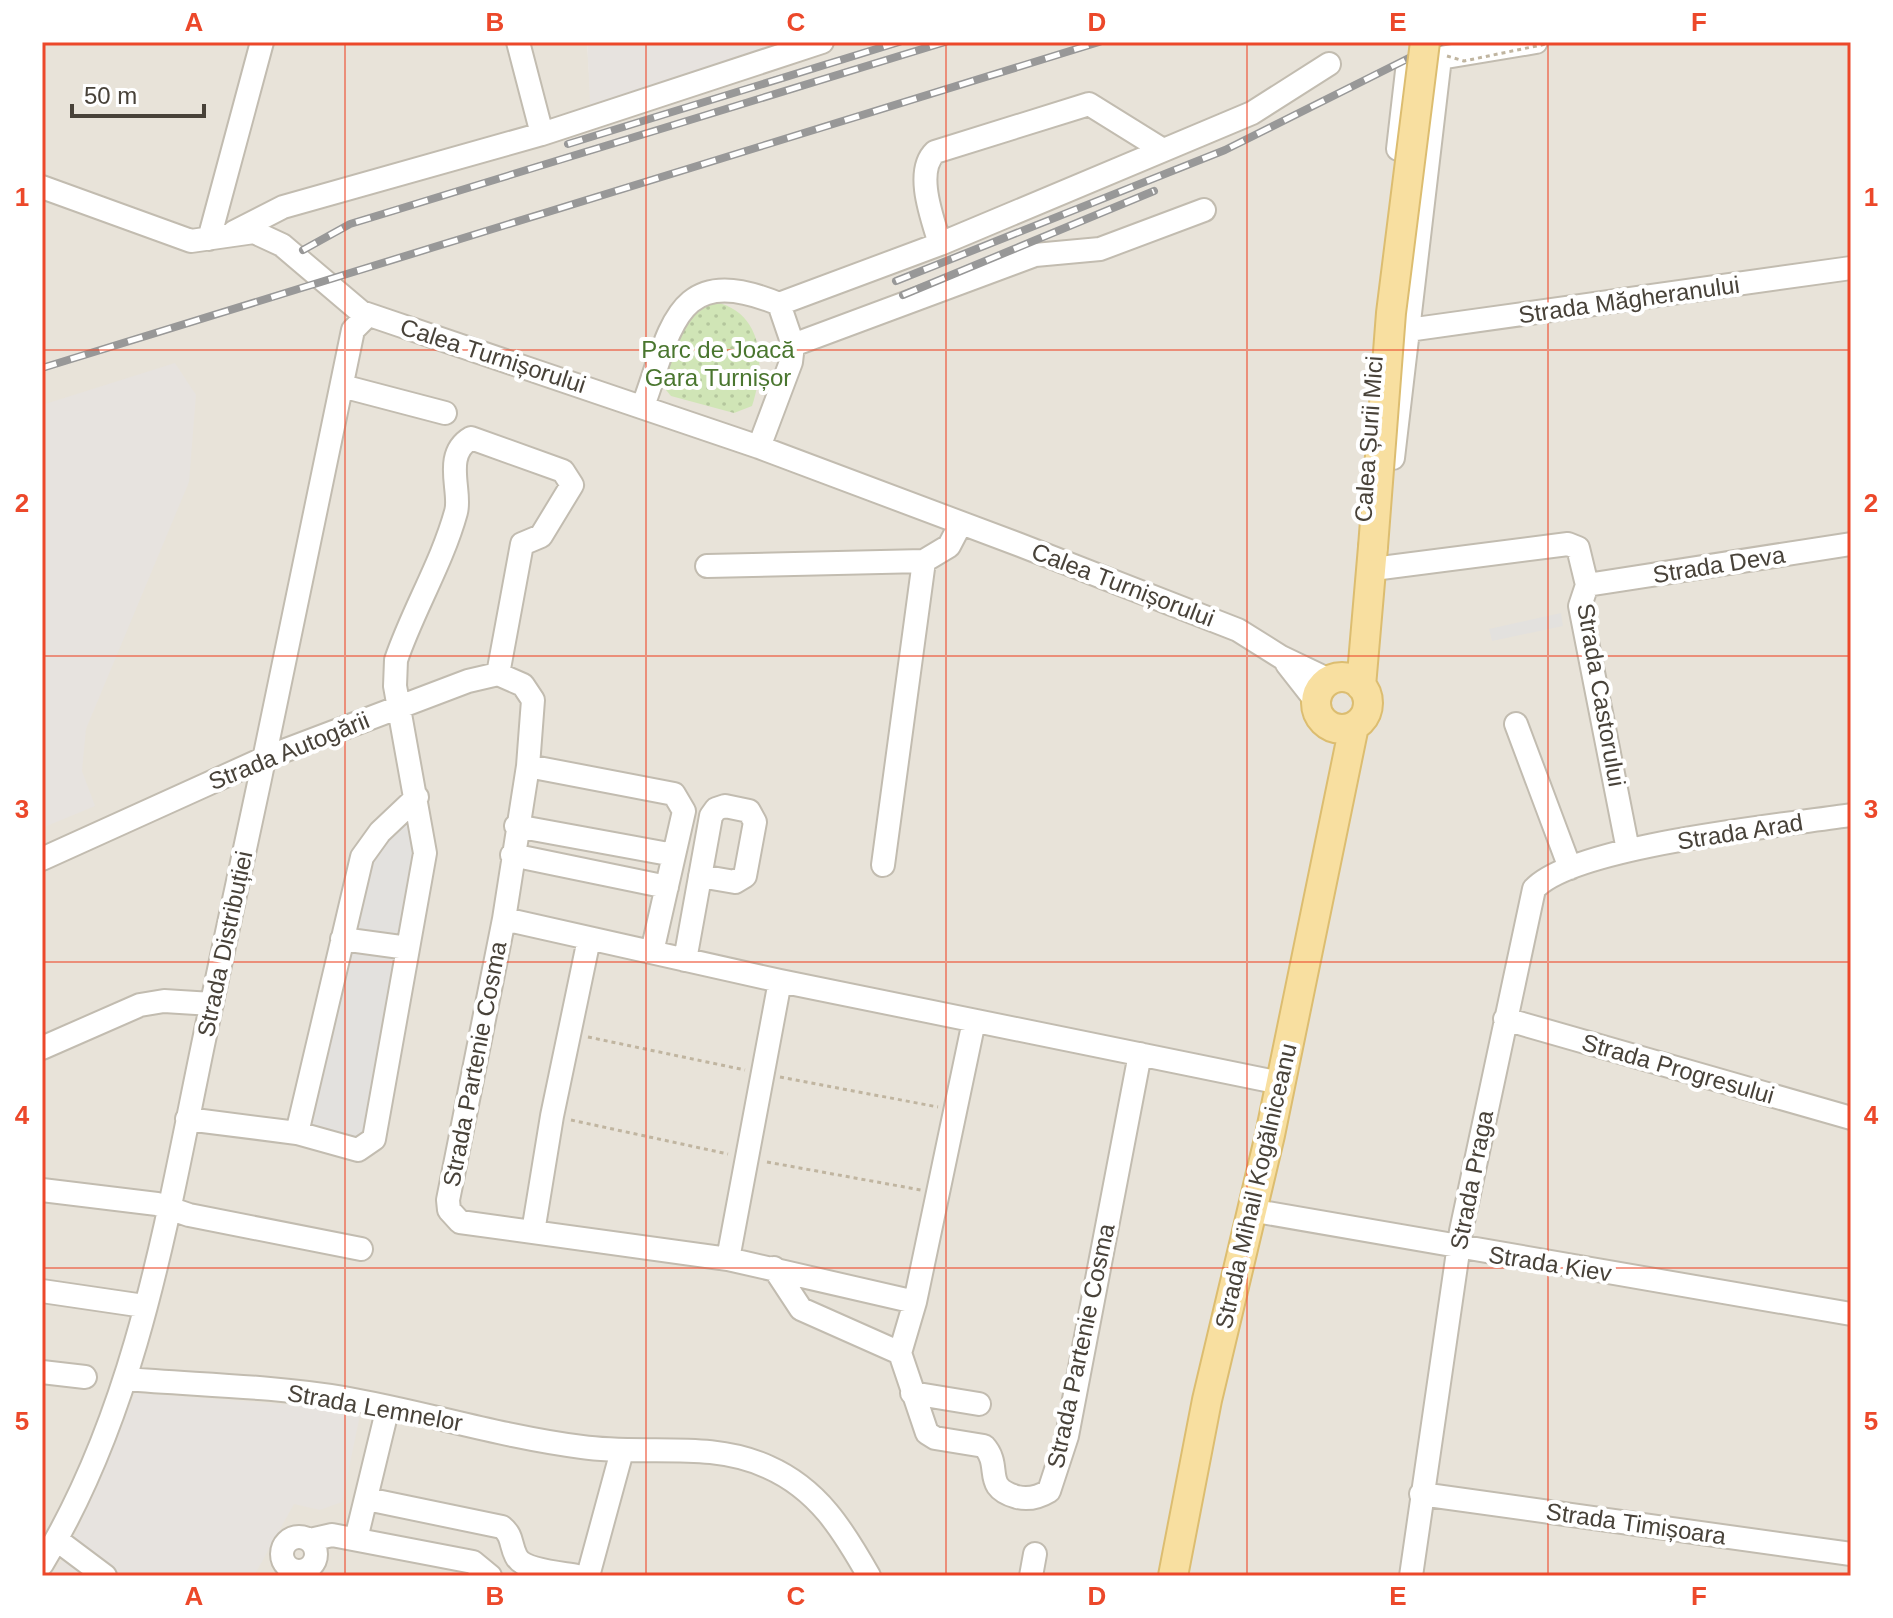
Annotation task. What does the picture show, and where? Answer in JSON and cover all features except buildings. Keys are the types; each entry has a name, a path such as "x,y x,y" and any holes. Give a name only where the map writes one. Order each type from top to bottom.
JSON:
{"main road":[{"path":"1373,573 1393,297 1437,49"},
{"name":"Calea Șurii Mici","path":"1339,699 1363,640 1373,573"},
{"name":"Strada Mihail Kogălniceanu","path":"1173,1576 1207,1400 1281,1083 1342,797 1339,699"}],"street":[{"path":"209,239 262,42"},
{"path":"518,42 542,134"},
{"path":"233,233 283,207 542,134 822,42"},
{"path":"1377,334 1407,71 1437,49 1536,42"},
{"path":"1406,331 1437,49"},
{"path":"643,406 673,326 693,299 715,289 745,290 779,304 940,244 1252,113 1329,64"},
{"path":"940,244 930,211 926,169 927,160 935,152 1089,104 1163,150"},
{"name":"Calea Turnișorului","path":"42,187 191,241 254,232 282,245 354,307 368,315 759,447 1238,630 1339,699"},
{"path":"793,345 1035,255 1100,249 1204,210"},
{"name":"Strada Măgheranului","path":"1406,331 1851,268"},
{"path":"759,447 791,362 793,345 779,304"},
{"name":"Strada Distribuției","path":"42,1564 76,1505 126,1379 168,1208 353,330 368,315"},
{"name":"Calea Șurii Mici","path":"1406,331 1373,573 1361,561 1377,334 1406,331"},
{"path":"342,386 445,413"},
{"path":"187,1119 297,1133 358,1150 374,1139 425,853 398,707 396,660 458,508 452,473 463,444 471,438 563,471 572,485 541,536 522,544 498,674"},
{"path":"707,566 924,561 943,553 961,523"},
{"name":"Strada Deva","path":"1587,585 1851,544"},
{"name":"Strada Castorului","path":"1373,573 1574,545 1582,555 1587,585 1580,606 1628,850"},
{"path":"883,865 924,561"},
{"name":"Strada Autogării","path":"42,859 265,758 482,676 498,674"},
{"name":"Strada Partenie Cosma","path":"498,674 523,685 533,700 528,766 516,826 504,919 448,1200 449,1210 460,1222 728,1259 915,1302"},
{"path":"1516,724 1570,868"},
{"path":"528,766 674,794 684,811 652,952"},
{"path":"297,1133 362,857 380,832 417,797"},
{"name":"Strada Arad","path":"1628,850 1851,815"},
{"path":"516,826 674,855"},
{"name":"Strada Praga","path":"1411,1576 1458,1249 1534,889 1570,868 1628,850"},
{"path":"512,855 667,887"},
{"path":"685,960 700,876"},
{"name":"Strada Partenie Cosma","path":"504,919 780,981 1281,1083"},
{"path":"342,939 408,948"},
{"path":"533,1232 552,1116 589,939"},
{"path":"728,1259 780,981"},
{"path":"42,1048 140,1005 164,1001 212,1004"},
{"name":"Strada Progresului","path":"1505,1019 1851,1118"},
{"path":"774,1268 801,1309 900,1353 915,1302 974,1021"},
{"name":"Strada Partenie Cosma","path":"900,1353 927,1433 935,1438 988,1450 996,1486 1004,1493 1026,1499 1049,1491 1067,1436 1140,1054"},
{"path":"42,1190 168,1208 361,1249"},
{"name":"Strada Kiev","path":"1250,1210 1458,1249 1851,1314"},
{"path":"42,1291 144,1306"},
{"path":"42,1372 85,1377"},
{"name":"Strada Lemnelor","path":"126,1379 311,1393 539,1440 622,1451 712,1451 767,1466 809,1492 826,1509 869,1576"},
{"path":"912,1393 979,1404"},
{"path":"356,1539 388,1407"},
{"path":"588,1576 622,1451"},
{"name":"Strada Timișoara","path":"1421,1494 1851,1554"},
{"path":"367,1499 502,1527 510,1533 522,1563 577,1576"},
{"path":"287,1572 302,1571 314,1564 316,1551 310,1540 332,1535 473,1562 490,1576"},
{"path":"57,1540 105,1576"}],"path":[{"path":"1437,49 1452,60 1464,61 1556,42"},
{"path":"569,1033 954,1110"},
{"path":"552,1116 747,1158 937,1193"}],"shaded area":[{"path":"42,42 587,42 592,121 833,42 1851,42 1851,1576 42,1576"},
{"path":"587,42 833,42 591,121"},
{"path":"175,363 196,395 189,482 86,729 82,771 95,806 42,828 42,405"},
{"path":"1561,613 1563,626 1492,641 1489,629"},
{"path":"430,812 370,1139 301,1139 382,819"},
{"path":"135,1393 361,1410 342,1502 320,1510 294,1504 254,1576 51,1576 67,1554"}],"green space":[{"name":"Parc de Joacă Gara Turnișor","path":"715,302 744,317 757,344 759,375 752,406 734,413 671,396 666,390 669,364 678,337 694,315"}],"railway":[{"path":"568,144 899,42"},
{"path":"303,250 350,224 945,42"},
{"path":"42,368 1099,42"},
{"path":"896,281 1225,150 1441,42"},
{"path":"903,295 1154,191"}]}
